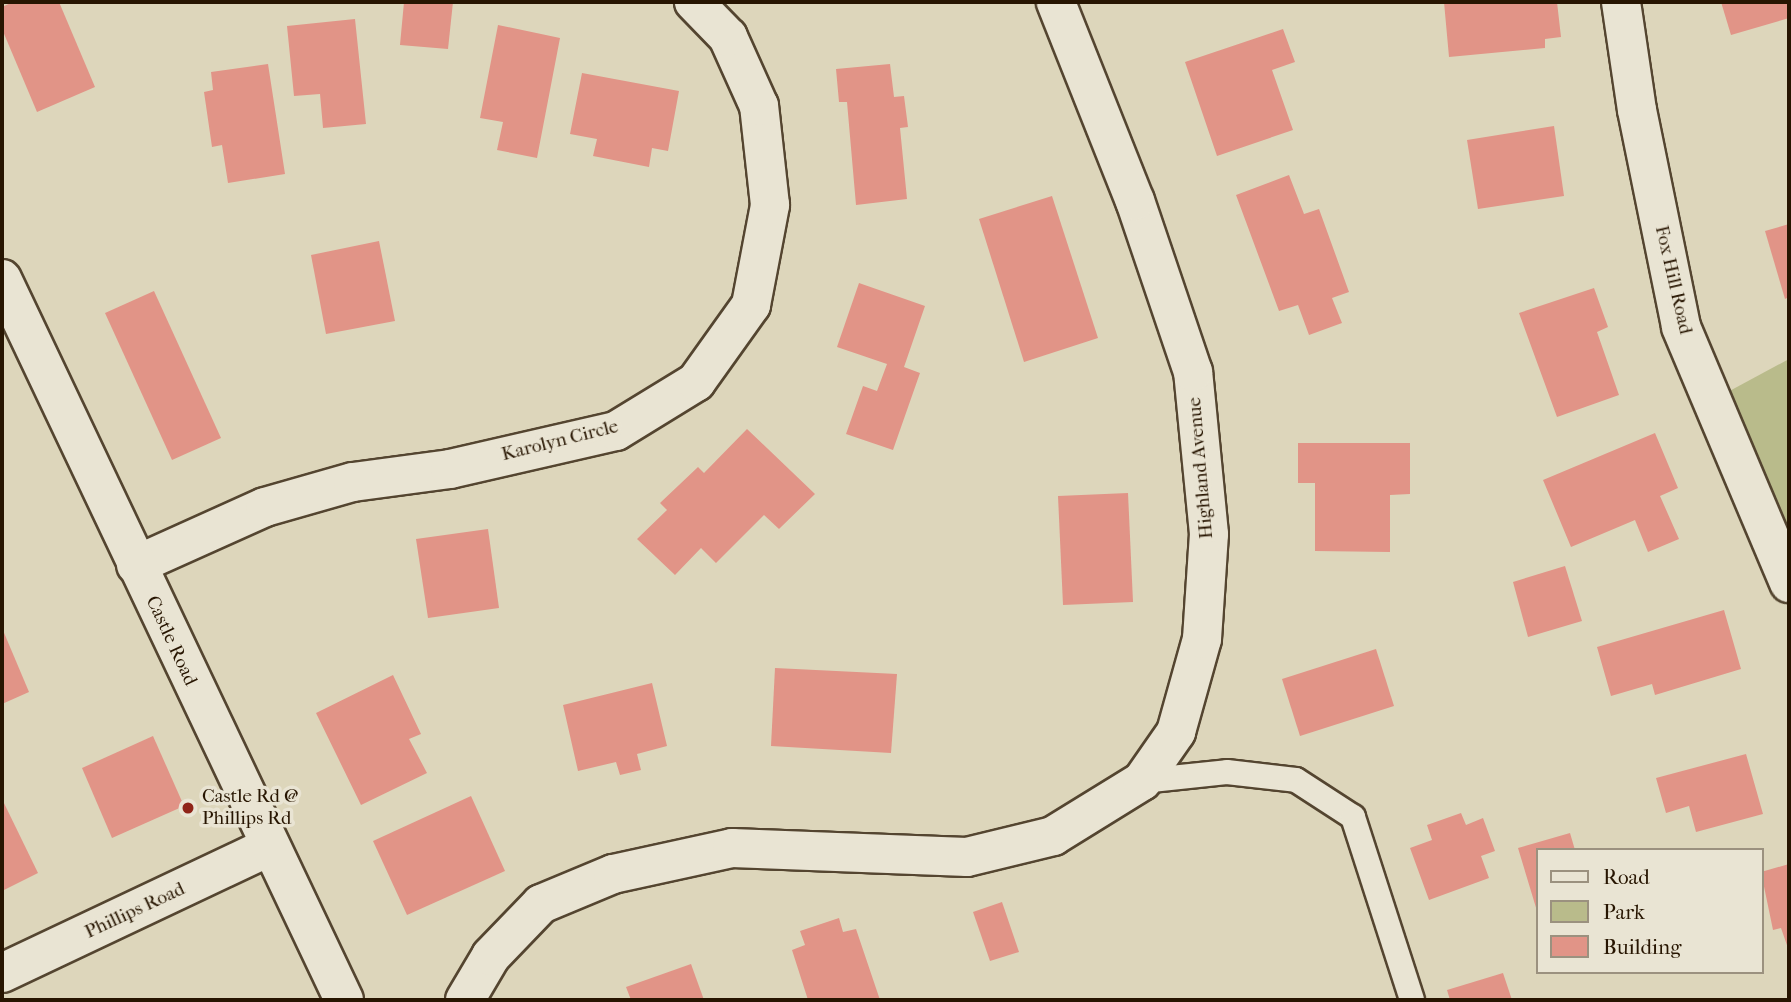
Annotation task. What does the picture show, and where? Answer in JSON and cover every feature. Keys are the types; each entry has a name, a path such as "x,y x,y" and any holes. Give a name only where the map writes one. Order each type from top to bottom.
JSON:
{"street":[{"name":"Karolyn Circle","path":"136,565 265,507 354,482 450,468 616,431 696,382 751,305 770,205 759,106 728,37 694,2"},
{"name":"Highland Avenue","path":"465,1000 491,956 541,904 613,874 732,848 967,857 1053,836 1142,781 1176,732 1202,639 1209,534 1193,372 1135,201 1056,2"},
{"name":"Fox Hill Road","path":"1621,2 1637,110 1681,327 1789,583"},
{"name":"Castle Road","path":"2,279 267,848 344,1000"},
{"name":"Phillips Road","path":"2,974 267,848"}],"lane":[{"path":"1142,781 1227,772 1296,780 1353,817 1412,1000"}],"green space":[{"path":"1789,359 1789,581 1711,401"}],"building":[{"path":"13,2 59,2 95,87 37,112 2,29 2,7"},
{"path":"404,2 453,2 448,49 400,45"},
{"path":"1444,2 1557,2 1561,37 1545,39 1545,48 1449,57"},
{"path":"1721,2 1789,2 1789,18 1731,35"},
{"path":"355,19 366,124 323,128 320,94 294,96 287,26"},
{"path":"498,25 560,38 537,158 497,150 503,122 480,118"},
{"path":"1283,29 1295,62 1272,70 1293,130 1217,156 1185,62"},
{"path":"268,64 285,174 228,183 222,145 212,147 204,92 213,90 211,72"},
{"path":"890,64 894,97 904,96 908,127 900,128 907,199 856,205 847,102 839,102 836,69"},
{"path":"582,73 679,91 668,151 652,148 649,167 593,156 597,139 570,134"},
{"path":"1554,126 1564,196 1478,209 1467,140"},
{"path":"1289,175 1304,214 1319,209 1349,292 1332,298 1342,323 1309,335 1298,305 1279,311 1236,195"},
{"path":"1052,196 1098,338 1024,362 979,219"},
{"path":"1789,224 1789,297 1785,299 1765,231"},
{"path":"379,241 395,321 326,334 311,255"},
{"path":"859,283 925,306 904,367 920,373 893,450 846,434 863,386 877,391 887,364 837,347"},
{"path":"1594,288 1608,327 1597,332 1619,395 1557,417 1519,313"},
{"path":"154,291 221,438 172,460 105,313"},
{"path":"747,429 815,494 779,529 764,515 716,563 701,548 675,575 637,539 667,510 660,503 698,467 704,473"},
{"path":"1655,433 1678,488 1660,496 1679,539 1648,552 1635,520 1571,547 1543,480"},
{"path":"1298,443 1410,443 1410,494 1390,495 1390,552 1315,551 1315,483 1298,483"},
{"path":"1128,493 1133,602 1063,605 1058,496"},
{"path":"488,529 499,608 428,618 416,539"},
{"path":"1565,566 1582,621 1528,637 1513,582"},
{"path":"1724,610 1741,669 1655,695 1652,684 1611,696 1597,647"},
{"path":"2,628 29,692 2,704"},
{"path":"1376,649 1394,706 1300,736 1282,679"},
{"path":"775,668 897,674 891,753 771,746"},
{"path":"393,675 421,734 409,739 427,773 361,805 316,713"},
{"path":"652,683 667,746 637,754 641,770 620,775 616,762 578,771 563,705"},
{"path":"153,736 184,806 112,838 82,768"},
{"path":"1746,754 1763,814 1696,832 1689,806 1666,813 1656,778"},
{"path":"471,796 505,871 407,915 373,841"},
{"path":"2,799 38,873 2,891"},
{"path":"1461,813 1466,825 1483,818 1495,851 1481,856 1489,878 1429,900 1410,848 1432,840 1427,825"},
{"path":"1570,833 1574,848 1536,848 1536,908 1518,848"},
{"path":"1789,864 1789,951 1781,928 1773,930 1763,871"},
{"path":"1002,902 1019,952 990,961 973,912"},
{"path":"839,918 843,932 856,929 880,1000 808,1000 792,950 805,945 800,931"},
{"path":"691,964 704,1000 631,1000 626,987"},
{"path":"1503,973 1512,1000 1450,1000 1447,990"}],"place":[{"name":"Castle Rd @ Phillips Rd","path":"188,808"}]}
